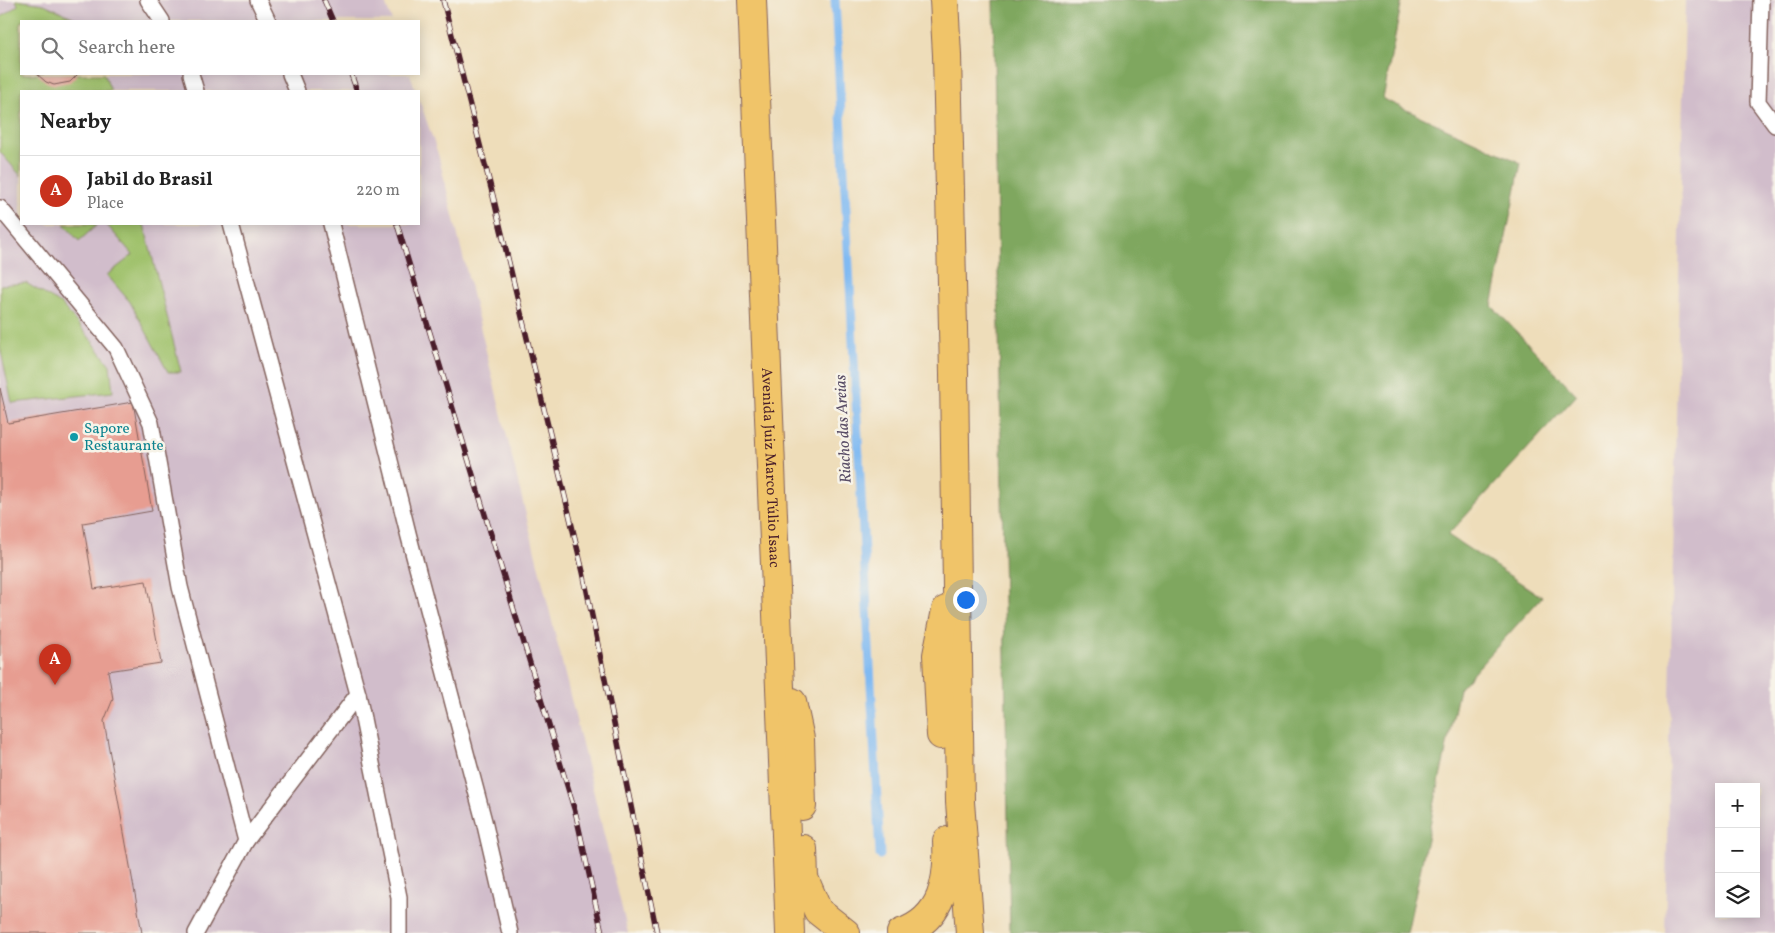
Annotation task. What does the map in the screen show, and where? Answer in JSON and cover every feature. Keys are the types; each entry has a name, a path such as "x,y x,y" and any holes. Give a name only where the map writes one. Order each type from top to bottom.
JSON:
{"main road":[{"name":"Avenida Juiz Marco Túlio Isaac","path":"752,0 760,141 776,625 790,933"},
{"path":"944,0 948,85 960,802 970,933"},
{"path":"901,933 915,928 940,902 949,868 937,655 957,559"},
{"path":"776,625 800,739 804,878 818,911 846,933"}],"lane":[{"path":"148,0 161,20"},
{"path":"258,0 268,20"},
{"path":"1761,0 1758,102 1775,125"},
{"path":"191,75 196,90"},
{"path":"290,75 297,90"},
{"path":"0,208 116,348 151,423 180,587 246,841"},
{"path":"232,225 358,694 399,897 400,933"},
{"path":"331,225 409,537 484,821 510,933"},
{"path":"196,933 246,841 358,694"}],"shaded area":[{"path":"0,0 384,0 392,20 20,20 20,75 410,75 416,90 20,90 20,225 420,225 420,102 438,154 628,933 0,933"},
{"path":"1685,0 1775,0 1775,933 1665,933"}],"green space":[{"path":"16,0 44,4 79,20 20,20 20,75 104,75 111,90 20,90 20,175 0,152 0,18 18,5"},
{"path":"993,0 1402,0 1383,99 1521,163 1492,306 1577,395 1448,535 1542,597 1459,689 1407,933 1010,933"},
{"path":"65,225 97,225 79,241"},
{"path":"107,225 144,225 181,372 168,372 130,302 107,275 133,255"},
{"path":"26,283 61,304 89,337 110,365 113,392 12,403 0,347 0,285"}],"building":[{"path":"38,75 77,75 70,82 54,85 46,82"},
{"path":"0,388 8,423 133,402 152,511 83,523 94,589 146,581 161,663 108,671 113,699 104,721 142,933 0,933"}],"waterway":[{"name":"Riacho das Areias","path":"835,0 880,855"}],"railway":[{"path":"324,0 333,20"},
{"path":"443,0 493,196 583,572 657,933"},
{"path":"351,75 357,90"},
{"path":"397,225 576,815 602,933"}],"place":[{"name":"Sapore Restaurante","path":"74,437"},
{"name":"Jabil do Brasil","path":"55,685"}]}
